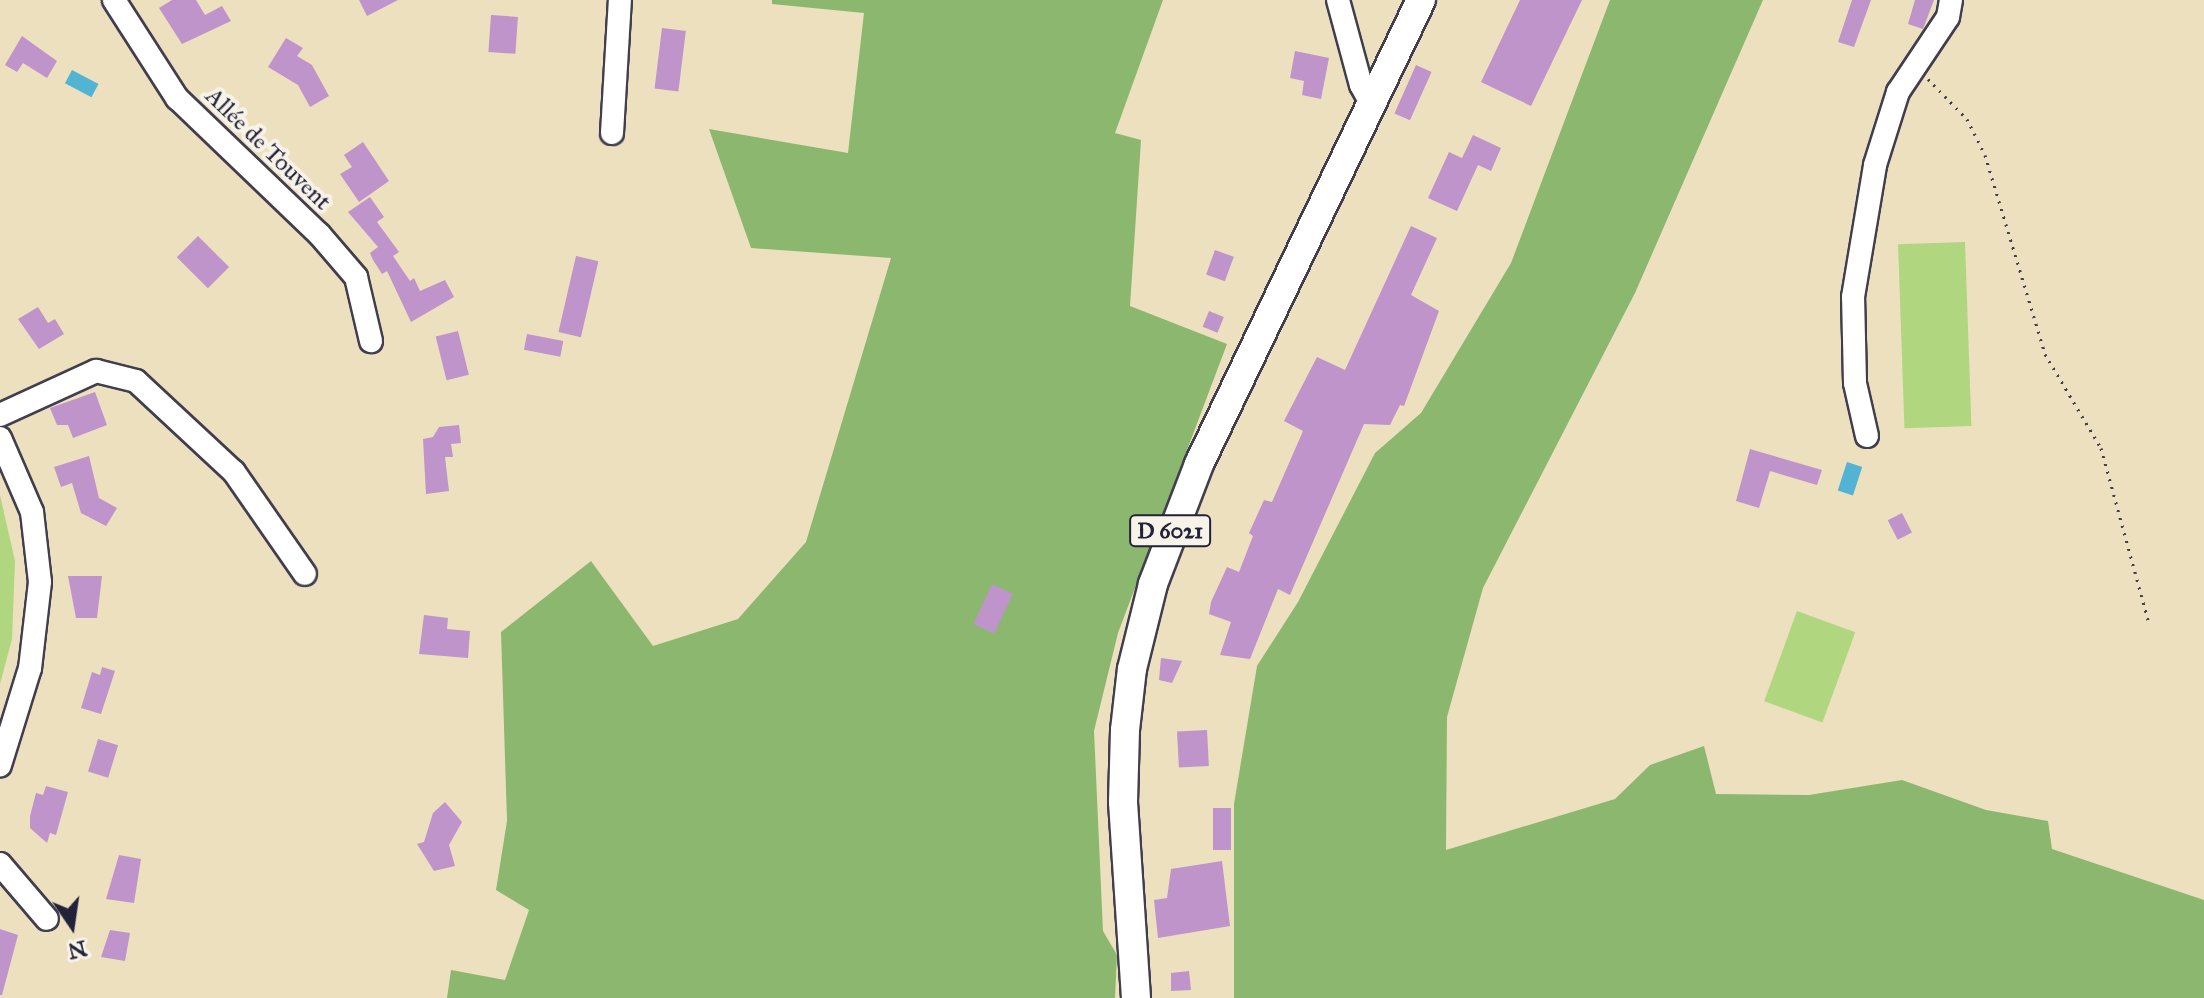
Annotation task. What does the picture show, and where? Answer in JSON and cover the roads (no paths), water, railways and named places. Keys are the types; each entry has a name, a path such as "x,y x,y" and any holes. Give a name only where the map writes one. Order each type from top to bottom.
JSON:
{"main road":[{"name":"D 6021","path":"1136,998 1123,802 1125,730 1132,669 1153,584 1199,464 1421,0"}],"street":[{"name":"Allée de Touvent","path":"114,0 177,98 319,234 356,277 371,341"},
{"path":"612,133 620,0"},
{"path":"1338,0 1361,85 1371,103"},
{"path":"1867,436 1855,383 1853,297 1875,165 1898,92 1948,17 1951,0"},
{"path":"0,415 96,371 115,372 136,381 234,472 280,531 305,574"},
{"path":"0,438 32,512 40,582 30,668 0,765"},
{"path":"0,864 47,919"}],"water":[{"path":"72,70 98,84 91,97 65,83"},
{"path":"1847,462 1862,467 1853,495 1838,491"}]}
